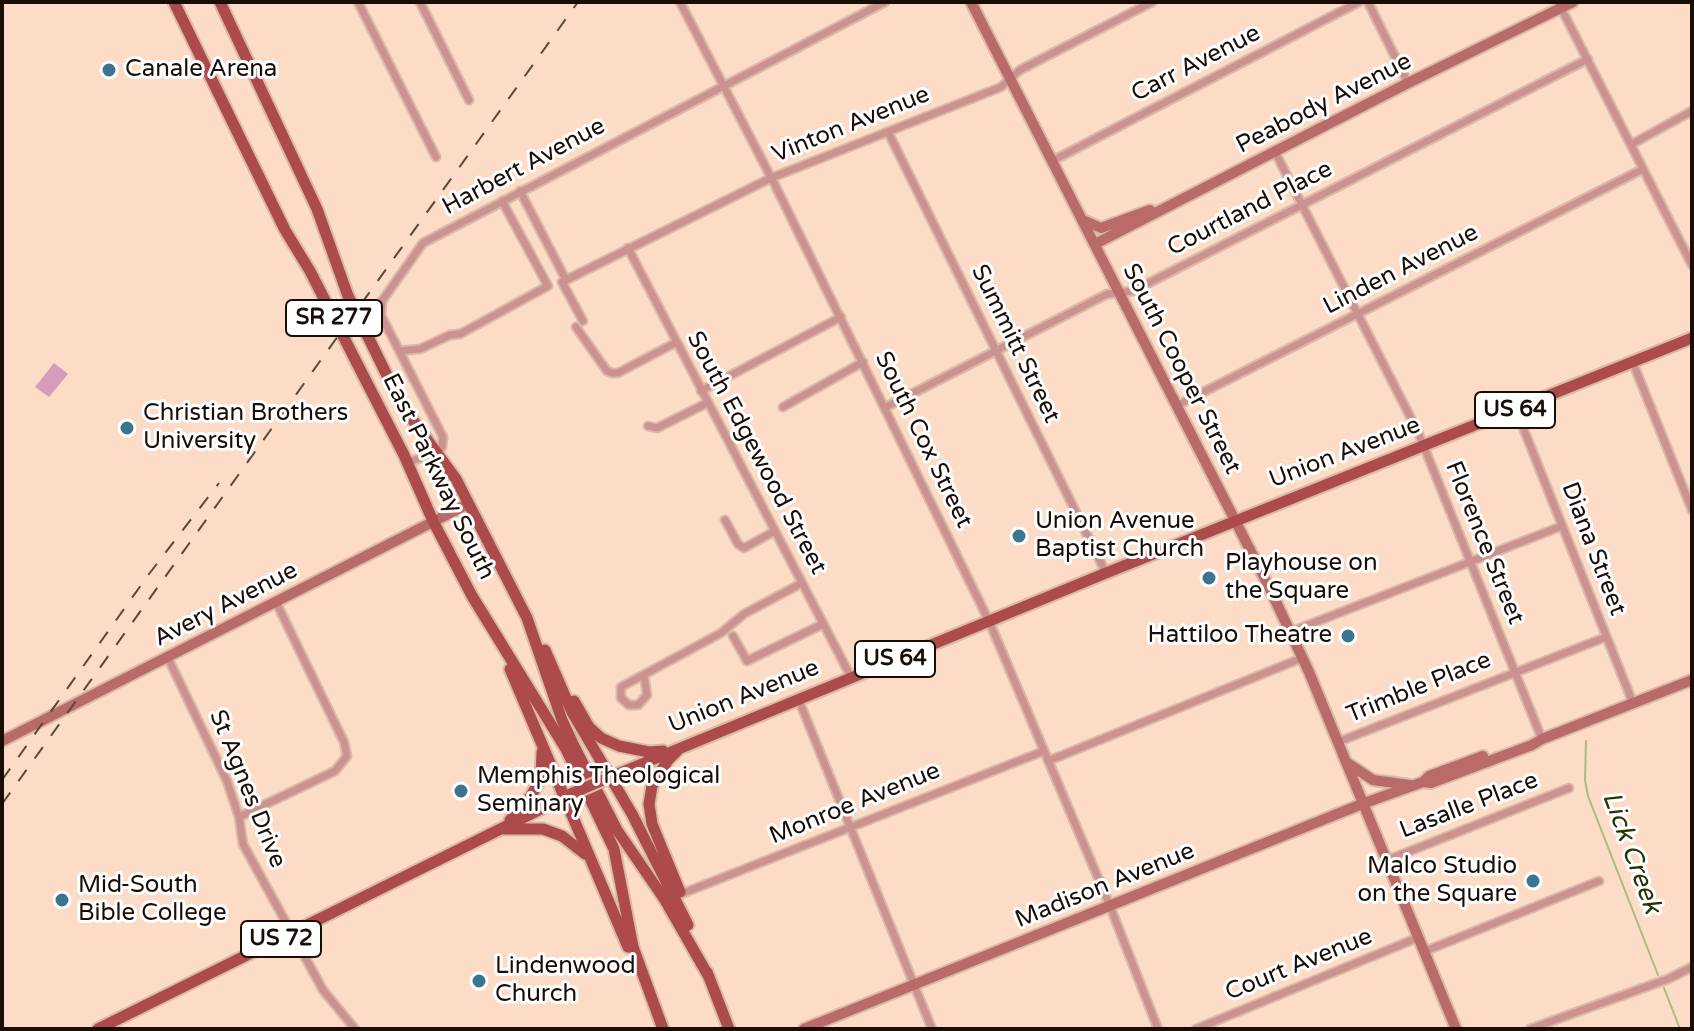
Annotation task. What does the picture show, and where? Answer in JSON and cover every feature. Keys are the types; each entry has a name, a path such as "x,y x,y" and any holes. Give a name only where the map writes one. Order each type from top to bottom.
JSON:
{"main road":[{"name":"East Parkway South","path":"174,2 285,230 310,271 407,463 433,521 495,634 553,726 614,849 642,977"},
{"name":"East Parkway South","path":"220,2 317,209 348,296 401,404 456,479 527,618 574,746 617,830 665,900 709,977"},
{"name":"Union Avenue","path":"98,1029 606,778 1236,520 1692,338"},
{"path":"527,618 589,727 601,738 619,746 649,752 672,750"},
{"path":"495,634 540,742 569,796 591,861 663,1029"},
{"path":"554,667 572,712 606,778 656,858 694,939"},
{"path":"501,829 520,812 541,778 543,759 540,742"},
{"name":"US 64","path":"684,746 668,760 652,786 649,804 652,824 681,894 694,939 729,1029"},
{"path":"501,829 543,829 577,846 591,861"}],"street":[{"path":"358,2 436,157"},
{"path":"420,2 469,100"},
{"name":"South Cox Street","path":"680,2 886,407 989,621 1110,906 1158,1029"},
{"name":"Harbert Avenue","path":"438,451 442,447 443,437 381,315 382,301 423,243 885,2"},
{"name":"South Cooper Street","path":"971,2 1178,405 1290,632 1456,1029"},
{"name":"Vinton Avenue","path":"564,281 771,178 1001,87 1020,70 1152,2"},
{"name":"Carr Avenue","path":"1052,161 1359,2"},
{"path":"1368,2 1408,83"},
{"name":"Peabody Avenue","path":"1095,244 1559,5 1573,2"},
{"path":"1559,5 1692,265"},
{"name":"Courtland Place","path":"886,407 1107,294 1133,291 1588,59"},
{"path":"1632,144 1692,111"},
{"name":"Summitt Street","path":"888,132 1106,573"},
{"name":"Florence Street","path":"1275,152 1423,446 1542,739"},
{"name":"Linden Avenue","path":"1178,405 1643,169"},
{"path":"520,191 564,281 579,324 607,371 618,373 675,343"},
{"path":"399,351 420,349 450,335 460,334 548,286 502,201"},
{"path":"1082,220 1101,228 1153,209 1159,211"},
{"name":"South Edgewood Street","path":"628,248 851,677"},
{"path":"701,391 841,317"},
{"path":"783,407 863,362"},
{"path":"1633,363 1692,510"},
{"path":"648,426 657,428 707,403"},
{"name":"Diana Street","path":"1516,410 1633,703"},
{"path":"407,463 438,451"},
{"name":"Avery Avenue","path":"2,741 468,504"},
{"path":"725,520 738,544 744,548 775,531"},
{"path":"1290,632 1562,526"},
{"path":"644,675 647,695 638,705 629,705 621,698 621,687 721,633 744,614 802,583"},
{"path":"239,817 335,771 347,756 344,742 276,602"},
{"path":"733,636 747,661 823,624"},
{"name":"Trimble Place","path":"1338,742 1606,637"},
{"name":"St Agnes Drive","path":"168,658 227,781 239,817 243,844 323,990 355,1029"},
{"path":"1048,761 1302,658"},
{"name":"Madison Avenue","path":"804,1029 1362,804 1419,784 1429,776 1529,739 1542,739 1692,680"},
{"path":"798,698 932,1029"},
{"name":"Monroe Avenue","path":"681,894 1044,751"},
{"path":"1346,762 1373,780 1389,784 1419,784"},
{"name":"Lasalle Place","path":"1385,861 1569,788"},
{"path":"1423,952 1599,881"},
{"name":"Court Avenue","path":"1196,1029 1417,938"},
{"path":"1530,1029 1668,979 1692,967"}],"shaded area":[{"path":"54,363 68,374 49,397 35,387"}],"waterway":[{"name":"Lick Creek","path":"1586,741 1585,780 1588,796 1658,975"},
{"name":"Lick Creek","path":"1664,988 1680,1029"}],"railway":[{"path":"2,804 578,2"},
{"path":"2,780 149,574 219,483"}],"place":[{"name":"Canale Arena","path":"109,70"},
{"name":"Christian Brothers University","path":"127,428"},
{"name":"Union Avenue Baptist Church","path":"1019,536"},
{"name":"Playhouse on the Square","path":"1209,578"},
{"name":"Hattiloo Theatre","path":"1348,636"},
{"name":"Memphis Theological Seminary","path":"461,791"},
{"name":"Malco Studio on the Square","path":"1533,881"},
{"name":"Mid-South Bible College","path":"62,900"},
{"name":"Lindenwood Church","path":"479,981"}]}
